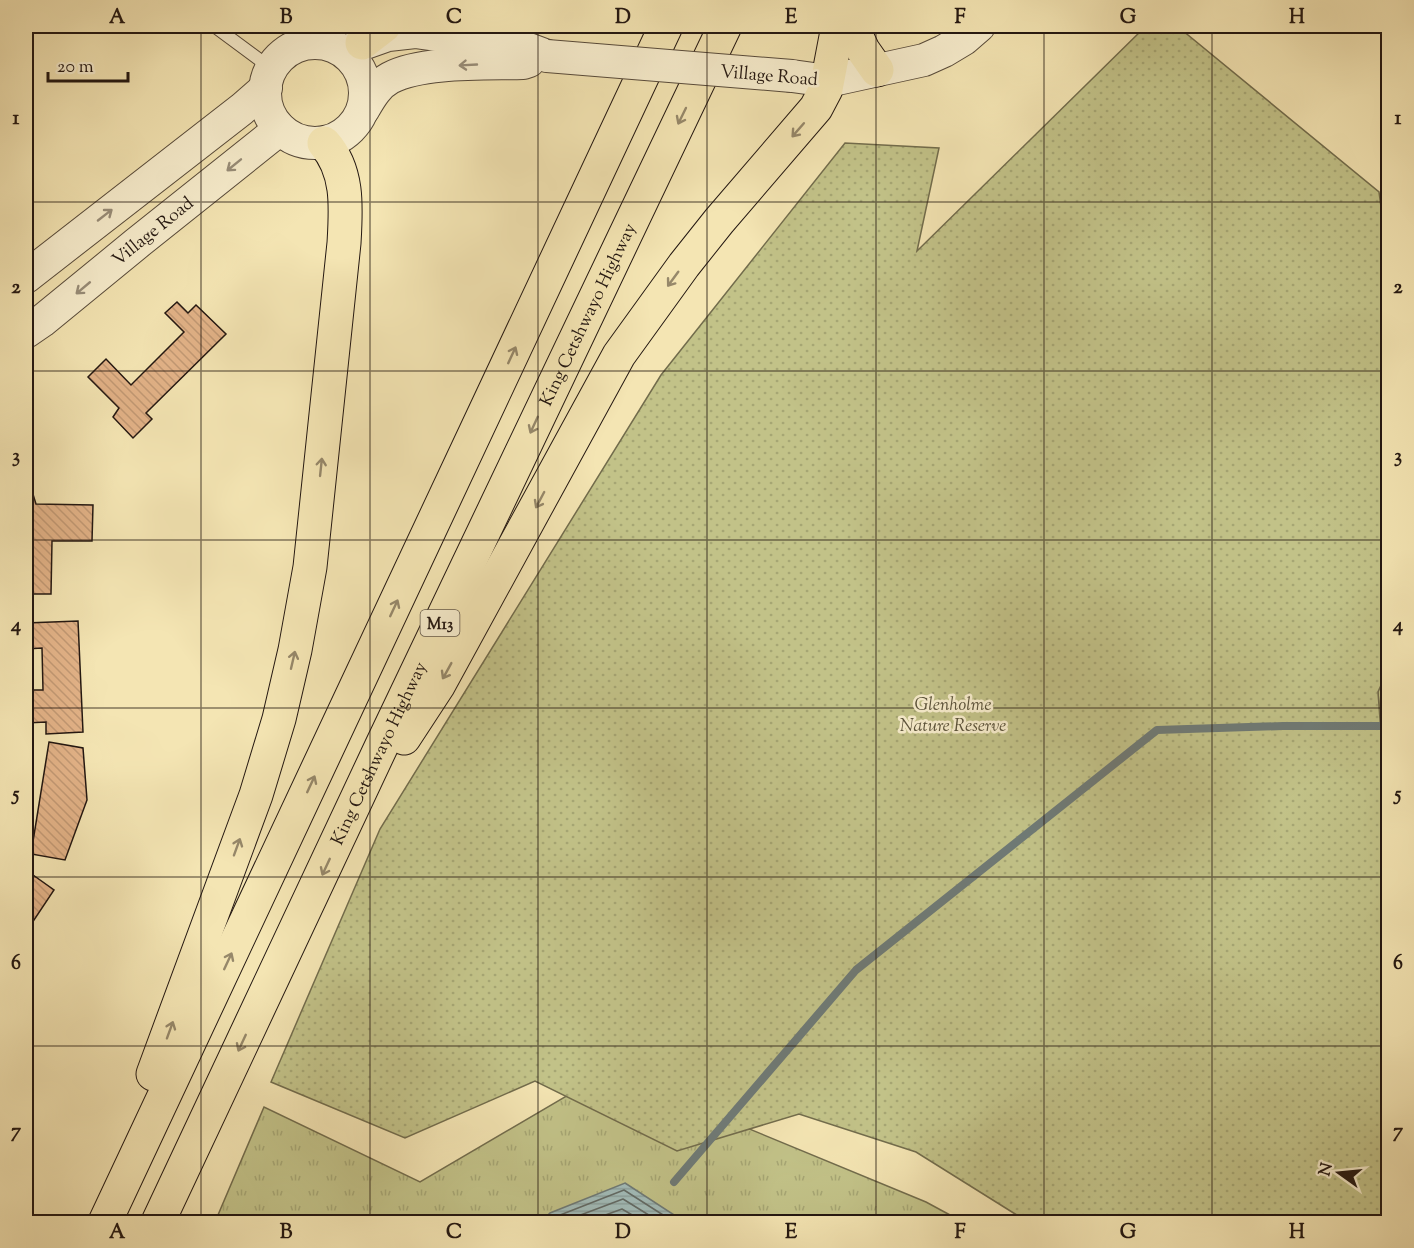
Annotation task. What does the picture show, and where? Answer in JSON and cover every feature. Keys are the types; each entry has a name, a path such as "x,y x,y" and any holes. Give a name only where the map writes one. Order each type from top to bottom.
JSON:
{"highway":[{"name":"M13","path":"105,1222 666,26"},
{"name":"King Cetshwayo Highway","path":"158,1222 725,26"},
{"path":"339,838 438,686 619,355 676,275 719,221 816,108 828,81 838,26"},
{"path":"852,26 863,50 877,70"},
{"path":"99,1222 256,795 279,719 295,650 310,567 340,300 345,220 345,191 341,174 330,150 324,143"}],"street":[{"name":"Village Road","path":"364,40 415,32 523,46 547,56 828,81 924,60 954,45 979,26"},
{"path":"26,277 242,109 269,78 280,58 302,45 316,43 331,46 364,40"},
{"path":"363,110 365,97 361,72 354,61 364,40"},
{"name":"Village Road","path":"324,143 340,137 354,125 375,90 383,82 409,71 428,67 522,63 547,56"},
{"path":"269,78 268,110 280,129 301,141 324,143"},
{"name":"Village Road","path":"26,332 280,129"}],"lane":[{"path":"220,27 269,78"}],"green space":[{"name":"Glenholme Nature Reserve","path":"1146,26 1177,26 1379,192 1388,259 1388,670 1378,692 1388,829 1388,1222 1028,1222 916,1152 799,1114 677,1151 535,1081 405,1138 271,1082 380,829 661,375 845,143 939,148 917,251"},
{"path":"1388,565 1388,816 1371,606"},
{"path":"609,1071 926,1202 963,1222 215,1222 264,1107 420,1182"}],"water":[{"path":"625,1183 685,1222 541,1222 550,1213"}],"building":[{"path":"1381,62 1388,62 1388,116 1386,117"},
{"path":"177,302 188,313 196,305 226,334 146,413 152,419 133,438 113,417 119,408 88,377 106,359 131,385 184,332 165,313"},
{"path":"26,491 32,491 36,504 93,505 92,541 52,541 51,594 26,594"},
{"path":"78,621 83,732 46,734 46,722 26,723 26,690 43,690 42,648 26,649 26,623"},
{"path":"49,742 83,748 87,800 65,860 31,854"},
{"path":"26,870 54,890 26,932"}],"waterway":[{"path":"674,1182 856,970 1157,730 1283,726 1388,726"}]}
